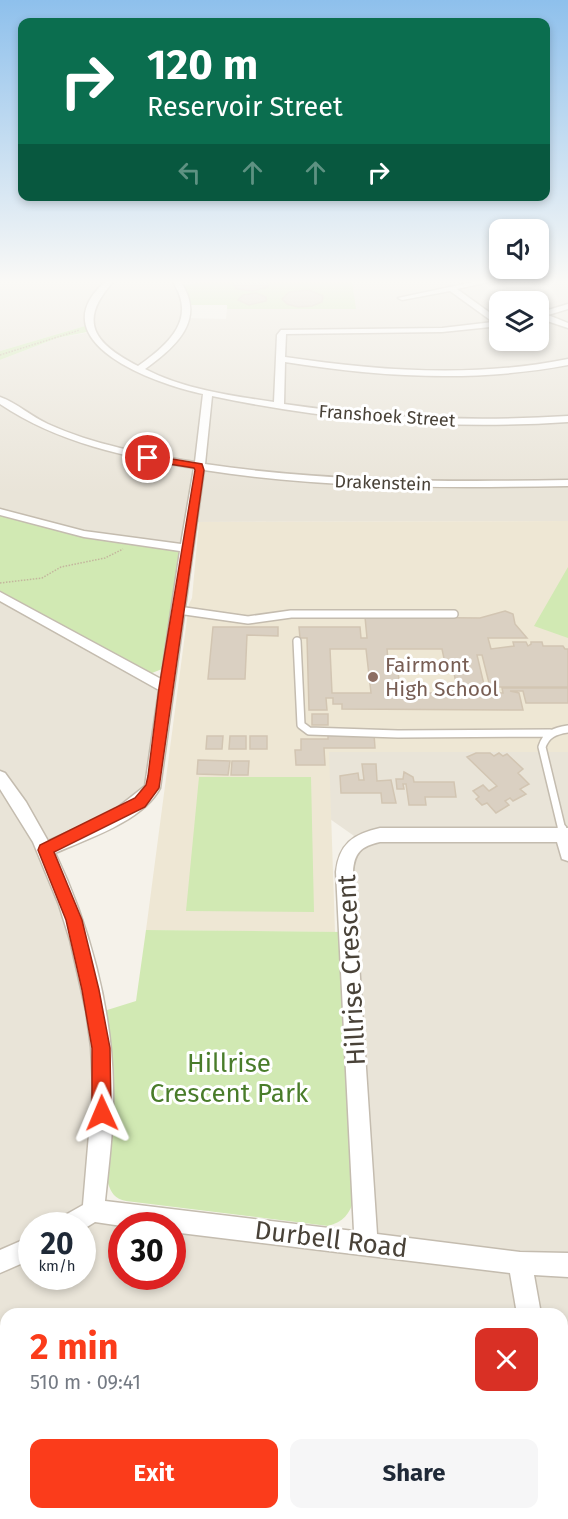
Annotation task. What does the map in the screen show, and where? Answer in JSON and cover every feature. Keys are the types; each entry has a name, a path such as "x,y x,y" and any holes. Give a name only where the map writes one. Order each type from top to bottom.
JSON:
{"street":[{"name":"Franshoek Street","path":"109,352 138,370 173,384 208,393 279,405 364,416 442,422 568,419"},
{"path":"138,370 162,352"},
{"path":"279,405 282,352"},
{"path":"282,360 359,370 442,374 490,372 566,364"},
{"path":"45,850 122,813 146,796 152,788 208,393"},
{"name":"Drakenstein","path":"0,400 30,420 76,440 128,454 264,476 367,484 568,483"},
{"path":"0,512 64,530 187,548"},
{"path":"0,596 166,688"},
{"path":"0,777 20,804 45,850 74,920 101,1048 102,1113 93,1210 90,1212"},
{"name":"Hillrise Crescent","path":"366,1243 348,911 346,859 348,850 358,839 380,835 566,835"},
{"path":"566,835 568,854"},
{"name":"Durbell Road","path":"93,1210 520,1263 568,1265"},
{"path":"0,1262 18,1254"},
{"path":"520,1263 528,1308"}],"lane":[{"path":"178,610 248,620 291,614 454,614"},
{"path":"297,641 301,725 309,731 398,734 550,733 568,729"},
{"path":"550,733 546,736 542,747 566,835"}],"path":[{"path":"0,583 42,578 62,567 105,558 137,542"}],"shaded area":[{"path":"21,352 568,352 568,521 190,522 186,548 122,541 0,512 0,360"},
{"name":"Fairmont High School","path":"568,521 568,752 329,752 335,932 146,930 189,604 192,598 199,522"},
{"path":"0,597 165,688 145,796 44,849 61,887 98,1048 92,1209 118,1212 108,1212 108,1290 186,1290 186,1220 364,1241 344,860 357,838 330,819 328,752 568,752 568,1308 0,1308"}],"green space":[{"path":"0,352 21,352 0,360"},
{"path":"0,515 79,536 178,551 180,553 162,669 152,673 144,671 0,592"},
{"path":"568,567 568,638 534,626"},
{"path":"199,777 311,777 314,912 186,911"},
{"name":"Hillrise Crescent Park","path":"146,930 342,932 354,1199 342,1220 328,1226 126,1201 112,1193 108,1183 110,1131 104,1011 136,1001"}],"building":[{"path":"505,611 513,614 515,624 527,638 488,638 491,649 514,646 513,642 526,642 528,646 531,642 542,642 543,646 563,646 568,649 568,687 490,687 482,655 477,655 486,693 503,693 502,688 568,688 568,703 526,703 523,691 510,691 519,693 523,710 342,709 342,704 333,704 333,698 326,698 327,710 309,710 307,638 300,638 299,627 360,627 361,638 367,638 365,617 480,618","holes":["330,649 366,649 371,693 332,693","387,649 442,649 446,668 453,668 457,688 437,688 438,693 401,693 396,659 388,659"]},
{"path":"213,627 278,627 278,636 247,635 245,679 208,679"},
{"path":"312,714 328,714 328,725 312,725"},
{"path":"374,734 375,748 324,748 325,765 296,765 295,750 301,750 301,739 328,739 328,735"},
{"path":"207,736 223,736 222,749 206,749"},
{"path":"230,736 246,736 246,749 229,749"},
{"path":"250,736 267,736 267,749 250,749"},
{"path":"476,753 490,753 494,756 499,753 503,756 507,754 523,769 518,773 529,784 520,789 526,794 513,801 510,798 505,801 509,805 496,813 487,803 482,805 476,799 479,797 473,791 483,785 489,791 497,786 467,757"},
{"path":"198,760 230,761 228,775 197,774"},
{"path":"232,761 249,761 248,775 231,775"},
{"path":"362,764 376,764 377,781 391,780 396,803 382,803 381,793 341,793 340,776 358,773 359,780 364,780"},
{"path":"404,772 413,777 414,782 454,782 456,797 425,797 426,805 409,805 406,784 403,784 404,789 397,789 396,779 403,779"}],"place":[{"name":"Fairmont High School","path":"373,677"}],"route":[{"path":"102,1113 101,1048 90,990 74,920 62,886 45,850 122,813 140,802 152,788 199,466 148,458"}]}
